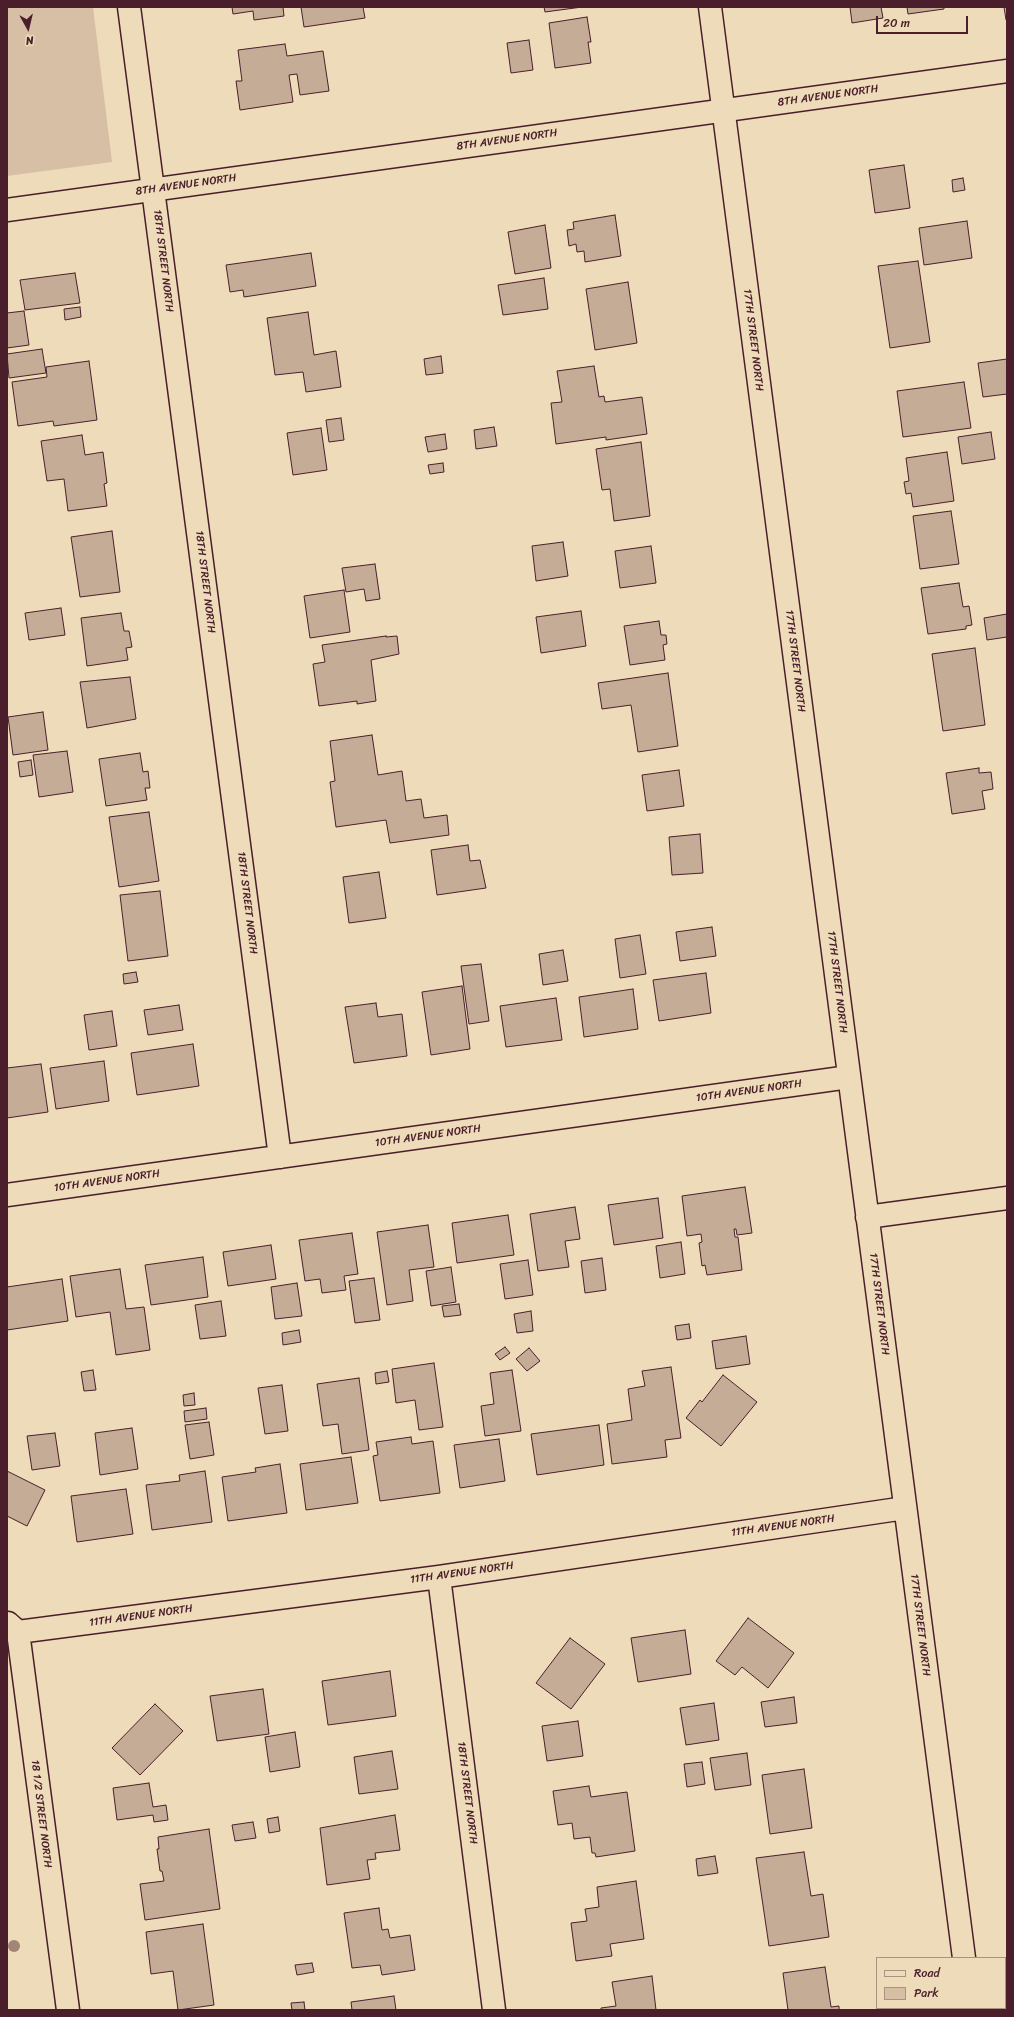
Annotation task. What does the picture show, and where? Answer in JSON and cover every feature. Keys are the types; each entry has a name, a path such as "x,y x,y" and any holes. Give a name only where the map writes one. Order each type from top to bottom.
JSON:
{"street":[{"name":"18TH STREET NORTH","path":"130,7 280,1157"},
{"name":"17TH STREET NORTH","path":"710,7 964,1957"},
{"name":"8TH AVENUE NORTH","path":"7,210 1007,71"},
{"name":"10TH AVENUE NORTH","path":"7,1195 849,1077"},
{"path":"867,1218 1007,1198"},
{"name":"11TH AVENUE NORTH","path":"13,1627 439,1577 905,1508"},
{"name":"18TH STREET NORTH","path":"439,1577 494,2010"},
{"name":"18 1/2 STREET NORTH","path":"13,1627 68,2010"}],"green space":[{"path":"7,7 93,7 112,162 7,176"}],"building":[{"path":"232,7 283,7 284,16 254,20 253,11 233,14"},
{"path":"301,7 363,7 365,18 304,27"},
{"path":"544,7 582,7 545,12"},
{"path":"850,7 881,7 883,18 852,23"},
{"path":"907,7 944,7 944,9 908,14"},
{"path":"1004,7 1007,7 1007,20 1006,20"},
{"path":"587,17 591,42 588,42 591,63 555,68 549,23"},
{"path":"529,40 533,70 511,73 507,43"},
{"path":"285,44 287,56 323,51 329,91 300,95 297,74 289,75 293,102 240,110 236,81 242,81 238,50"},
{"path":"904,165 910,208 875,213 869,170"},
{"path":"963,178 965,190 953,192 952,180"},
{"path":"615,215 621,256 585,262 584,251 577,252 576,244 569,246 567,230 574,229 573,222"},
{"path":"967,221 972,258 924,265 919,228"},
{"path":"545,225 551,268 515,274 508,232"},
{"path":"311,253 316,286 244,297 243,290 230,292 226,265"},
{"path":"918,261 930,342 890,348 878,266"},
{"path":"75,273 80,303 25,310 20,280"},
{"path":"544,278 548,309 503,315 498,285"},
{"path":"628,282 637,343 595,350 586,289"},
{"path":"80,307 81,317 65,320 64,309"},
{"path":"24,311 29,345 7,348 7,313"},
{"path":"308,312 314,355 336,351 341,387 306,392 303,372 275,375 267,318"},
{"path":"42,349 46,373 9,378 7,354"},
{"path":"441,356 443,373 426,375 424,359"},
{"path":"1007,359 1007,394 983,397 978,363"},
{"path":"89,361 97,420 54,426 53,421 18,426 12,382 47,377 46,367"},
{"path":"594,366 599,397 604,396 605,402 642,397 647,434 606,440 606,437 556,444 551,403 562,402 557,371"},
{"path":"964,382 971,428 903,437 897,391"},
{"path":"341,418 344,440 329,442 326,420"},
{"path":"494,427 497,446 476,449 474,430"},
{"path":"321,428 327,470 293,475 287,433"},
{"path":"991,432 995,459 962,464 958,437"},
{"path":"445,434 447,449 428,452 425,437"},
{"path":"82,435 85,455 103,452 107,483 104,484 107,506 68,511 64,479 47,481 41,441"},
{"path":"641,442 650,516 614,521 610,489 602,490 596,449"},
{"path":"947,452 954,501 913,507 911,493 906,494 904,482 909,481 906,458"},
{"path":"443,463 444,472 430,474 428,465"},
{"path":"951,511 959,564 920,569 913,516"},
{"path":"112,531 120,592 80,597 71,537"},
{"path":"563,542 568,576 536,581 532,546"},
{"path":"651,546 656,583 620,588 615,551"},
{"path":"375,564 380,599 366,601 364,589 346,592 342,568"},
{"path":"959,583 963,607 969,606 972,625 966,626 966,629 928,634 921,588"},
{"path":"344,590 350,632 310,638 304,596"},
{"path":"61,608 65,635 29,640 25,613"},
{"path":"581,611 586,646 541,653 536,617"},
{"path":"121,613 124,631 129,631 132,647 126,648 128,660 87,666 81,618"},
{"path":"1007,614 1007,637 987,640 984,618"},
{"path":"659,621 661,635 666,635 667,644 663,645 665,660 630,665 624,626"},
{"path":"386,636 397,636 399,654 371,660 376,701 357,704 357,701 319,706 313,664 325,662 322,645"},
{"path":"975,648 985,725 943,731 932,654"},
{"path":"668,673 678,746 638,752 631,705 602,709 598,683"},
{"path":"130,677 136,719 87,728 80,682"},
{"path":"43,712 48,750 13,755 8,717"},
{"path":"372,735 378,775 402,771 406,801 421,799 424,818 447,815 449,835 390,843 386,820 336,827 330,782 335,781 330,741"},
{"path":"67,751 73,792 39,797 33,755"},
{"path":"140,753 143,772 148,771 150,788 145,788 147,800 106,806 99,759"},
{"path":"31,760 33,775 20,777 18,762"},
{"path":"979,768 979,773 991,772 993,789 982,791 985,809 952,814 946,773"},
{"path":"679,770 684,806 647,811 642,775"},
{"path":"149,812 159,881 119,887 109,817"},
{"path":"700,834 703,873 672,875 669,837"},
{"path":"468,845 470,861 480,860 486,888 437,895 431,850"},
{"path":"379,872 386,918 349,923 343,877"},
{"path":"160,891 168,956 128,961 120,895"},
{"path":"712,927 716,956 680,961 676,932"},
{"path":"640,935 646,974 620,978 615,939"},
{"path":"563,950 568,981 543,985 539,954"},
{"path":"481,964 489,1021 469,1024 461,966"},
{"path":"136,972 138,982 124,984 123,974"},
{"path":"706,973 711,1013 659,1021 653,980"},
{"path":"462,986 470,1049 431,1055 422,992"},
{"path":"633,989 638,1029 584,1037 579,997"},
{"path":"556,998 562,1040 506,1047 500,1006"},
{"path":"376,1003 378,1017 402,1014 407,1056 354,1063 345,1007"},
{"path":"179,1005 183,1030 148,1035 144,1010"},
{"path":"112,1011 117,1046 89,1050 84,1015"},
{"path":"193,1044 199,1086 137,1095 131,1053"},
{"path":"104,1061 109,1101 56,1109 50,1068"},
{"path":"41,1064 48,1112 7,1118 7,1068"},
{"path":"745,1187 752,1233 737,1235 736,1229 734,1229 735,1237 738,1237 742,1270 707,1275 705,1265 702,1266 699,1243 702,1242 701,1234 687,1236 682,1196"},
{"path":"658,1198 663,1238 614,1245 608,1205"},
{"path":"575,1207 580,1239 565,1241 569,1267 538,1271 530,1214"},
{"path":"508,1215 514,1255 457,1263 452,1223"},
{"path":"428,1225 434,1267 409,1270 413,1301 387,1305 377,1232"},
{"path":"352,1233 358,1274 344,1276 346,1290 322,1293 320,1279 305,1281 299,1240"},
{"path":"681,1242 685,1274 660,1278 656,1246"},
{"path":"271,1245 276,1279 228,1286 223,1252"},
{"path":"203,1257 208,1297 151,1305 145,1265"},
{"path":"602,1258 606,1290 585,1293 581,1261"},
{"path":"528,1260 533,1295 505,1299 500,1264"},
{"path":"451,1267 456,1302 431,1306 426,1271"},
{"path":"120,1269 126,1309 144,1307 150,1350 116,1355 110,1312 76,1317 70,1276"},
{"path":"374,1278 380,1320 355,1323 349,1281"},
{"path":"62,1279 68,1321 7,1330 7,1287"},
{"path":"297,1283 302,1316 275,1319 271,1287"},
{"path":"221,1301 226,1336 200,1339 195,1305"},
{"path":"459,1304 461,1315 444,1317 442,1306"},
{"path":"531,1311 533,1331 517,1333 514,1314"},
{"path":"689,1324 691,1338 677,1340 675,1326"},
{"path":"299,1330 301,1342 283,1345 282,1333"},
{"path":"746,1336 750,1364 716,1369 712,1341"},
{"path":"505,1347 510,1353 500,1360 495,1354"},
{"path":"529,1348 540,1361 527,1371 516,1359"},
{"path":"434,1363 443,1427 419,1430 415,1400 396,1403 392,1369"},
{"path":"671,1367 681,1438 665,1440 667,1457 612,1464 607,1424 632,1420 628,1389 645,1386 642,1371"},
{"path":"93,1370 96,1390 84,1391 81,1372"},
{"path":"512,1370 521,1431 485,1436 481,1406 494,1404 490,1373"},
{"path":"387,1371 389,1382 376,1384 375,1373"},
{"path":"723,1375 757,1402 721,1446 686,1418 700,1400 702,1402"},
{"path":"359,1378 369,1450 342,1454 338,1424 323,1426 317,1384"},
{"path":"282,1385 288,1431 265,1434 258,1388"},
{"path":"194,1393 195,1405 184,1406 183,1395"},
{"path":"206,1408 207,1419 185,1422 184,1411"},
{"path":"209,1422 214,1455 190,1459 185,1425"},
{"path":"599,1425 604,1465 537,1475 531,1434"},
{"path":"132,1428 138,1469 100,1475 95,1433"},
{"path":"55,1433 60,1466 32,1470 27,1436"},
{"path":"411,1437 412,1444 433,1441 440,1493 380,1501 373,1456 378,1455 376,1442"},
{"path":"499,1439 505,1481 460,1488 454,1445"},
{"path":"351,1457 358,1503 306,1510 300,1464"},
{"path":"280,1464 287,1513 228,1521 222,1477 256,1472 255,1468"},
{"path":"7,1471 45,1490 27,1526 7,1516"},
{"path":"205,1471 212,1522 152,1530 146,1485 180,1481 179,1475"},
{"path":"126,1489 133,1534 77,1542 71,1496"},
{"path":"748,1618 794,1653 768,1688 742,1667 735,1675 716,1661"},
{"path":"685,1630 691,1674 638,1682 631,1638"},
{"path":"570,1638 605,1664 571,1709 536,1683"},
{"path":"390,1671 396,1716 328,1725 322,1681"},
{"path":"263,1689 269,1734 217,1741 210,1696"},
{"path":"794,1697 797,1723 765,1727 761,1702"},
{"path":"714,1703 719,1740 686,1745 680,1708"},
{"path":"155,1704 183,1731 140,1775 112,1748"},
{"path":"578,1721 583,1756 547,1761 542,1726"},
{"path":"295,1732 300,1767 270,1772 265,1737"},
{"path":"392,1751 398,1789 359,1794 354,1757"},
{"path":"747,1753 751,1785 715,1790 710,1758"},
{"path":"702,1762 705,1784 687,1787 684,1764"},
{"path":"804,1769 812,1828 770,1834 762,1775"},
{"path":"149,1783 153,1807 166,1805 168,1820 154,1822 153,1815 117,1820 113,1788"},
{"path":"589,1786 591,1797 627,1792 635,1851 596,1857 595,1853 592,1853 590,1837 574,1839 572,1823 558,1825 553,1791"},
{"path":"395,1815 400,1850 375,1853 376,1859 367,1860 370,1879 327,1885 320,1828"},
{"path":"278,1817 280,1831 269,1833 267,1819"},
{"path":"253,1822 256,1838 235,1841 232,1825"},
{"path":"209,1829 220,1909 145,1920 140,1884 164,1881 162,1871 160,1871 157,1849 159,1849 158,1837"},
{"path":"804,1852 811,1896 823,1894 829,1937 769,1946 756,1858"},
{"path":"715,1856 718,1873 698,1876 696,1859"},
{"path":"636,1881 644,1939 610,1944 612,1956 576,1961 571,1923 587,1921 585,1909 599,1907 597,1887"},
{"path":"379,1908 382,1930 388,1929 390,1938 410,1935 415,1970 382,1975 380,1965 352,1968 344,1913"},
{"path":"203,1924 214,2005 178,2010 173,1971 151,1974 146,1932"},
{"path":"312,1963 314,1972 297,1975 295,1965"},
{"path":"825,1967 831,2007 839,2006 839,2010 788,2010 783,1973"},
{"path":"652,1976 656,2010 601,2010 601,2008 616,2006 612,1982"},
{"path":"394,1996 396,2010 352,2010 351,2002"},
{"path":"304,2002 305,2010 292,2010 291,2003"}]}
